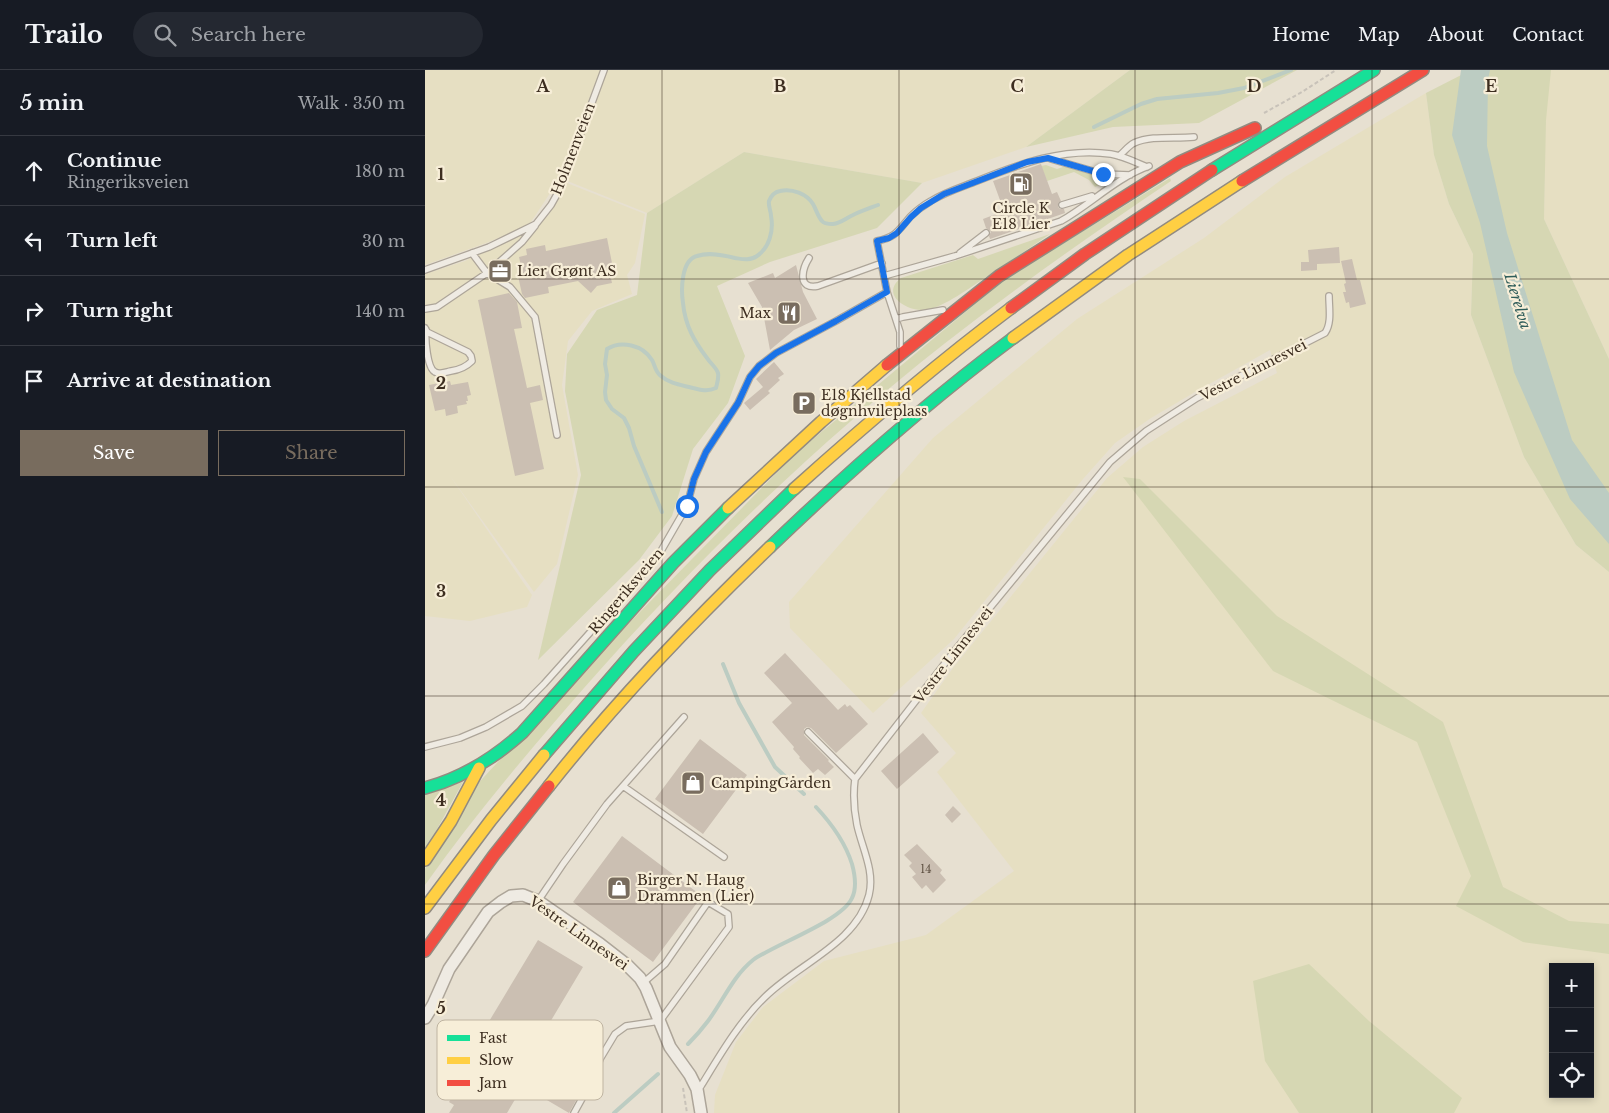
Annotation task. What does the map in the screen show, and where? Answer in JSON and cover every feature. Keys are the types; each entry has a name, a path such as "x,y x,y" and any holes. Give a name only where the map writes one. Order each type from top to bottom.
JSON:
{"highway":[{"path":"425,908 500,808 614,671 708,573 819,466 917,382 1042,284 1170,196 1374,70"},
{"path":"427,956 440,946 448,917 521,821 574,755 657,660 751,564 870,454 1004,344 1125,256 1251,174 1423,70"},
{"path":"425,788 445,783 479,768 505,750 522,734 661,576 727,510 821,422 898,355 961,305 999,276 1137,187 1181,162 1268,118 1316,105"},
{"path":"425,860 451,821 479,768"}],"street":[{"name":"Vestre Linnesvei","path":"425,1018 449,969 488,912 511,896 523,895 538,902 627,965 643,983 670,1047 690,1075 697,1089 701,1113"}],"lane":[{"name":"Holmenveien","path":"425,270 472,253 536,224 561,189 604,70"},
{"path":"1119,156 1129,146 1143,141 1193,137"},
{"path":"898,355 901,339 887,292 877,241 889,238 897,233 921,208 944,194 1010,168 1048,158 1086,153 1119,156 1147,167"},
{"path":"1048,158 1103,174 1132,175"},
{"path":"1165,164 1181,162"},
{"path":"884,276 955,256 1061,221 1099,194 1147,167 1156,165"},
{"path":"1062,205 1099,194"},
{"path":"425,309 437,307 487,273 526,238 536,224"},
{"path":"955,256 987,234"},
{"path":"472,253 487,273 510,287 535,317 557,435"},
{"path":"809,258 803,270 803,277 805,283 812,287 882,263"},
{"name":"Ringeriksveien","path":"425,747 460,738 486,727 521,706 545,684 661,551 687,506 694,479 706,452 738,403 755,370 776,353 887,292"},
{"name":"Vestre Linnesvei","path":"855,779 957,649 1110,462 1146,431 1197,398 1325,333 1329,323 1329,296"},
{"path":"896,320 961,305"},
{"path":"425,329 427,332 468,352 472,361 468,366 457,370 439,373 433,371 430,366 425,329"},
{"path":"538,902 593,822 684,717"},
{"path":"697,1089 701,1086 747,1017 766,996 842,937 853,926 862,913 869,893 871,878 857,825 854,803 855,779 808,732"},
{"path":"623,786 724,857"},
{"path":"603,1054 615,1034 625,1026 660,1021 729,927 728,914 708,902 665,964 643,983"},
{"path":"574,1113 581,1100"}],"path":[{"path":"1268,118 1302,92 1336,70"}],"shaded area":[{"path":"425,70 1130,70 1026,147 922,183 744,152 647,213 560,178 529,225 489,242 425,265"},
{"path":"1546,70 1609,70 1609,359 1544,219"},
{"path":"1426,93 1434,155 1449,204 1473,254 1471,315 1524,457 1576,545 1609,572 1609,1113 714,1113 715,1095 736,1042 763,1007 824,961 926,935 1014,871 937,772 956,753 921,713 953,668 1107,478 1143,447 1184,421 1277,373 1270,350 1151,418 1115,443 1083,479 954,639 873,713 790,628 789,602 933,438 1077,319 1204,238 1285,177"},
{"path":"567,183 645,214 635,263 627,275 632,294 592,311 568,341 562,385 578,475 557,564 534,592 448,473 532,595 527,607 470,621 425,616 425,274 465,261 548,216"}],"green space":[{"path":"1130,70 1297,70 1199,123 1113,127 1026,147"},
{"path":"1471,70 1551,70 1546,120 1544,219 1609,359 1609,572 1576,545 1524,457 1471,315 1473,254 1449,204 1434,155 1426,93"},
{"path":"744,152 922,183 877,228 770,262 717,286 745,356 728,403 693,449 672,516 639,560 538,660 581,475 565,391 567,354 597,310 637,295 647,213"},
{"path":"1046,165 1057,169 1066,166 1112,177 1111,180 1095,187 1089,180 1074,172 1047,181 1041,166"},
{"path":"1170,178 1171,181 999,302 895,383 756,508 668,596 584,688 502,784 425,885 425,869 470,792 586,667 795,454 1005,279"},
{"path":"1050,234 965,291 933,308 919,310 911,308 898,301 894,296 895,284 901,278 973,255 978,259"},
{"path":"1123,477 1140,479 1277,616 1443,722 1503,887 1569,921 1609,924 1609,954 1523,942 1456,906 1471,876 1417,742 1273,671"},
{"path":"463,782 425,851 425,794"},
{"path":"1309,964 1369,1021 1462,1098 1454,1113 1299,1113 1265,1061 1253,981"}],"water":[{"name":"Lierelva","path":"1461,70 1490,70 1488,80 1487,146 1507,233 1572,440 1609,493 1609,544 1570,499 1514,372 1480,223 1452,135"}],"building":[{"path":"1041,164 1052,194 1057,192 1061,201 1058,203 1058,207 1064,209 1065,213 990,239 991,232 986,228 983,219 1004,211 993,181"},
{"path":"607,238 614,273 610,274 612,283 597,286 591,293 578,281 548,287 549,293 525,298 522,294 518,276 523,275 519,257 527,255 526,249 545,245 546,251"},
{"path":"1339,247 1340,263 1317,264 1317,270 1301,271 1301,262 1309,262 1308,250"},
{"path":"1352,259 1366,304 1350,308 1349,302 1346,303 1343,292 1346,292 1344,284 1346,283 1341,261"},
{"name":"Max","path":"796,265 803,292 817,319 794,330 770,350 762,307 748,283 773,273 775,278"},
{"path":"509,293 517,302 522,328 514,329 527,388 540,385 543,400 530,403 544,469 515,476 478,300"},
{"path":"774,362 784,374 778,378 780,380 768,391 770,393 750,410 744,403 763,387 756,379"},
{"path":"450,381 451,385 468,382 471,395 467,396 467,404 457,406 458,413 446,416 445,409 435,411 429,385"},
{"path":"785,653 838,710 845,704 847,707 850,705 868,724 836,753 811,728 807,727 804,729 804,735 834,767 825,775 818,769 813,773 799,758 793,749 794,747 772,722 792,703 764,673"},
{"path":"923,733 939,752 897,789 881,771"},
{"path":"700,739 747,775 703,834 655,799"},
{"path":"953,806 961,814 952,823 945,815"},
{"path":"622,836 702,896 653,962 573,902"},
{"path":"917,844 942,870 940,873 946,880 933,893 926,885 922,889 912,877 916,874 909,866 912,863 904,855"},
{"path":"538,940 583,967 551,1020 490,1020"},
{"path":"450,1100 515,1100 507,1113 449,1113 454,1105 449,1102"},
{"path":"547,1100 576,1100 569,1113"}],"waterway":[{"path":"1094,127 1141,104 1157,99 1218,93 1244,88 1291,70"},
{"path":"662,512 634,446 629,428 624,418 612,409 606,400 607,375 605,364 607,349 619,345 637,348 648,355 657,373 668,381 702,390 716,388 718,373 694,339 684,311 683,276 688,263 697,256 706,254 752,259 761,253 770,239 771,233 772,222 769,201 773,194 778,192 789,190 803,195 813,204 822,221 828,224 839,223 878,205"},
{"path":"723,664 739,703 775,767 804,794"},
{"path":"688,1044 708,1021 746,966 763,954 822,924 846,907 852,898 855,890 855,881 846,848 816,807"},
{"path":"614,1113 658,1074"}],"traffic: fast":[{"path":"1212,170 1374,70"},
{"path":"770,547 888,439 1013,338"},
{"path":"544,755 634,651 710,570 794,489"},
{"path":"425,788 465,773 489,759 522,733 673,563 728,508"}],"traffic: slow":[{"path":"1013,338 1128,255 1242,181"},
{"path":"794,489 900,396 1011,308"},
{"path":"728,508 821,422 887,365"},
{"path":"549,786 601,723 655,663 770,547"},
{"path":"425,908 491,820 544,755"},
{"path":"425,860 451,821 479,768"}],"traffic: jam":[{"path":"1242,181 1423,70"},
{"path":"887,365 999,276 1180,162 1255,128"},
{"path":"1011,308 1085,254 1212,170"},
{"path":"425,951 494,855 549,786"}],"place":[{"name":"Circle K E18 Lier","path":"1021,184"},
{"name":"Lier Grønt AS","path":"500,271"},
{"name":"Max","path":"789,313"},
{"name":"E18 Kjellstad døgnhvileplass","path":"804,403"},
{"name":"CampingGården","path":"693,783"},
{"name":"Birger N. Haug Drammen (Lier)","path":"619,888"}],"route":[{"path":"687,506 694,479 706,452 738,403 750,377 759,366 776,353 887,292 877,241 889,238 897,233 911,217 932,200 1027,162 1048,158 1103,174"}]}
